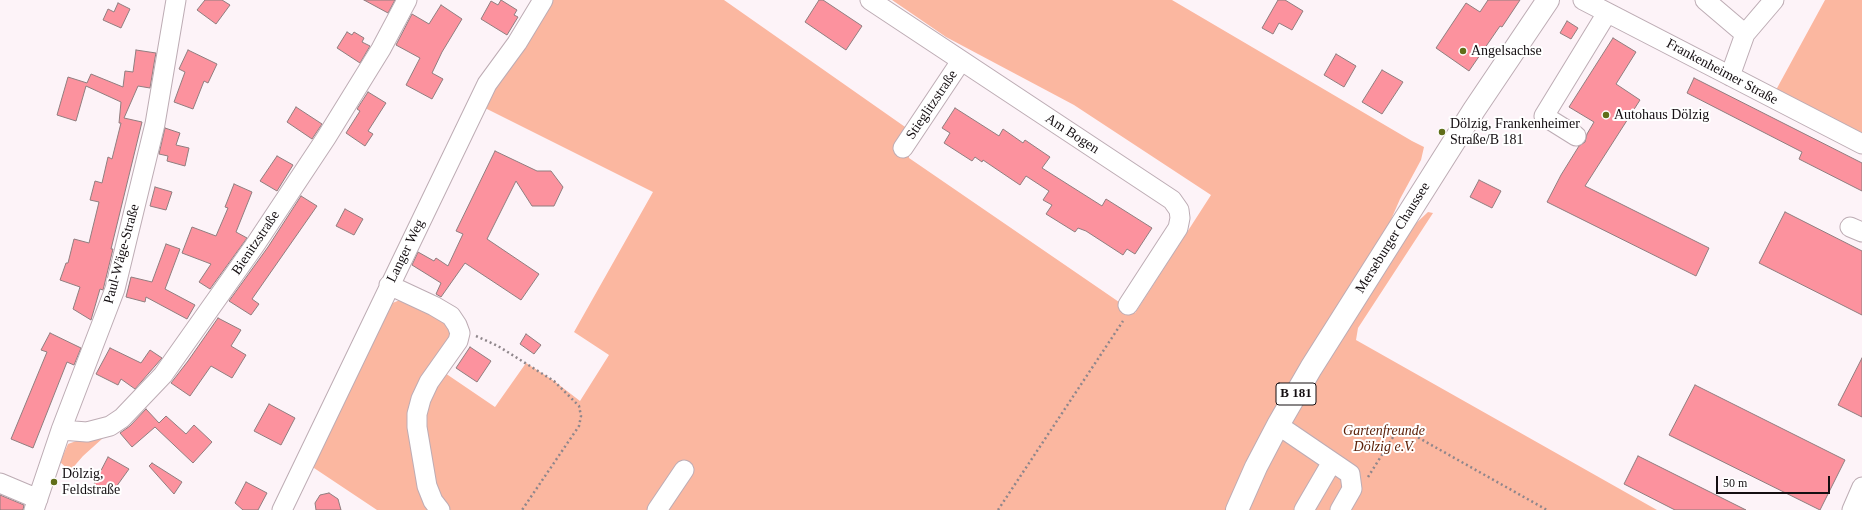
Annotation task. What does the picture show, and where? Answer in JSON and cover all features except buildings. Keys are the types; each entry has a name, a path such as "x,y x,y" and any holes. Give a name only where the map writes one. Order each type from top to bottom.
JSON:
{"main road":[{"name":"Merseburger Chaussee","path":"1237,510 1249,482 1278,425 1336,328 1474,110 1548,0"}],"street":[{"name":"Paul-Wäge-Straße","path":"0,483 36,504 61,430 115,289 155,124 176,0"},
{"name":"Bienitzstraße","path":"61,430 87,432 110,426 122,418 163,375 255,245 326,138 381,49 407,0"},
{"name":"Langer Weg","path":"282,510 389,284 487,84 517,43 543,0"},
{"name":"Am Bogen","path":"870,0 1172,200 1179,210 1180,218 1178,228 1128,305"},
{"name":"Frankenheimer Straße","path":"1583,0 1862,144"},
{"path":"1705,0 1746,34"},
{"path":"1730,76 1746,34 1774,0"},
{"path":"1576,136 1544,116 1607,13"},
{"name":"Stieglitzstraße","path":"903,148 961,61"},
{"path":"389,284 451,316 460,333 458,341 429,382 416,414 427,486 433,501 440,510"},
{"path":"1278,425 1350,474 1352,489 1340,510"},
{"path":"1304,510 1332,462"},
{"path":"657,510 684,470"},
{"path":"1852,510 1862,487"}],"path":[{"path":"998,510 1126,318 1128,305"},
{"path":"460,333 476,336 498,346 554,381 579,406 581,416 578,426 522,510"},
{"path":"1366,479 1395,434 1410,433 1547,510"}],"green space":[{"path":"547,0 724,0 908,129 909,158 1135,313 1211,195 1074,105 946,37 892,0 1172,0 1424,147 1421,160 1400,199 1390,222 1283,396 1245,464 1225,510 445,510 437,500 421,427 429,393 442,371 495,407 526,363 554,381 580,401 609,355 574,332 653,192 483,107"},
{"path":"1825,0 1862,0 1862,133 1776,90"},
{"name":"Gartenfreunde Dölzig e.V.","path":"1428,212 1433,213 1358,328 1356,340 1657,510 1247,510 1283,438 1321,372 1410,229"},
{"path":"400,300 445,321 449,331 449,339 416,396 433,510 377,510 311,466 390,304"},
{"path":"102,436 103,438 83,456 70,471 60,462 68,444 79,440"}],"place":[{"name":"Angelsachse","path":"1463,51"},
{"name":"Autohaus Dölzig","path":"1606,115"},
{"name":"Dölzig, Frankenheimer Straße/B 181","path":"1442,132"},
{"name":"Dölzig, Feldstraße","path":"54,482"}]}
